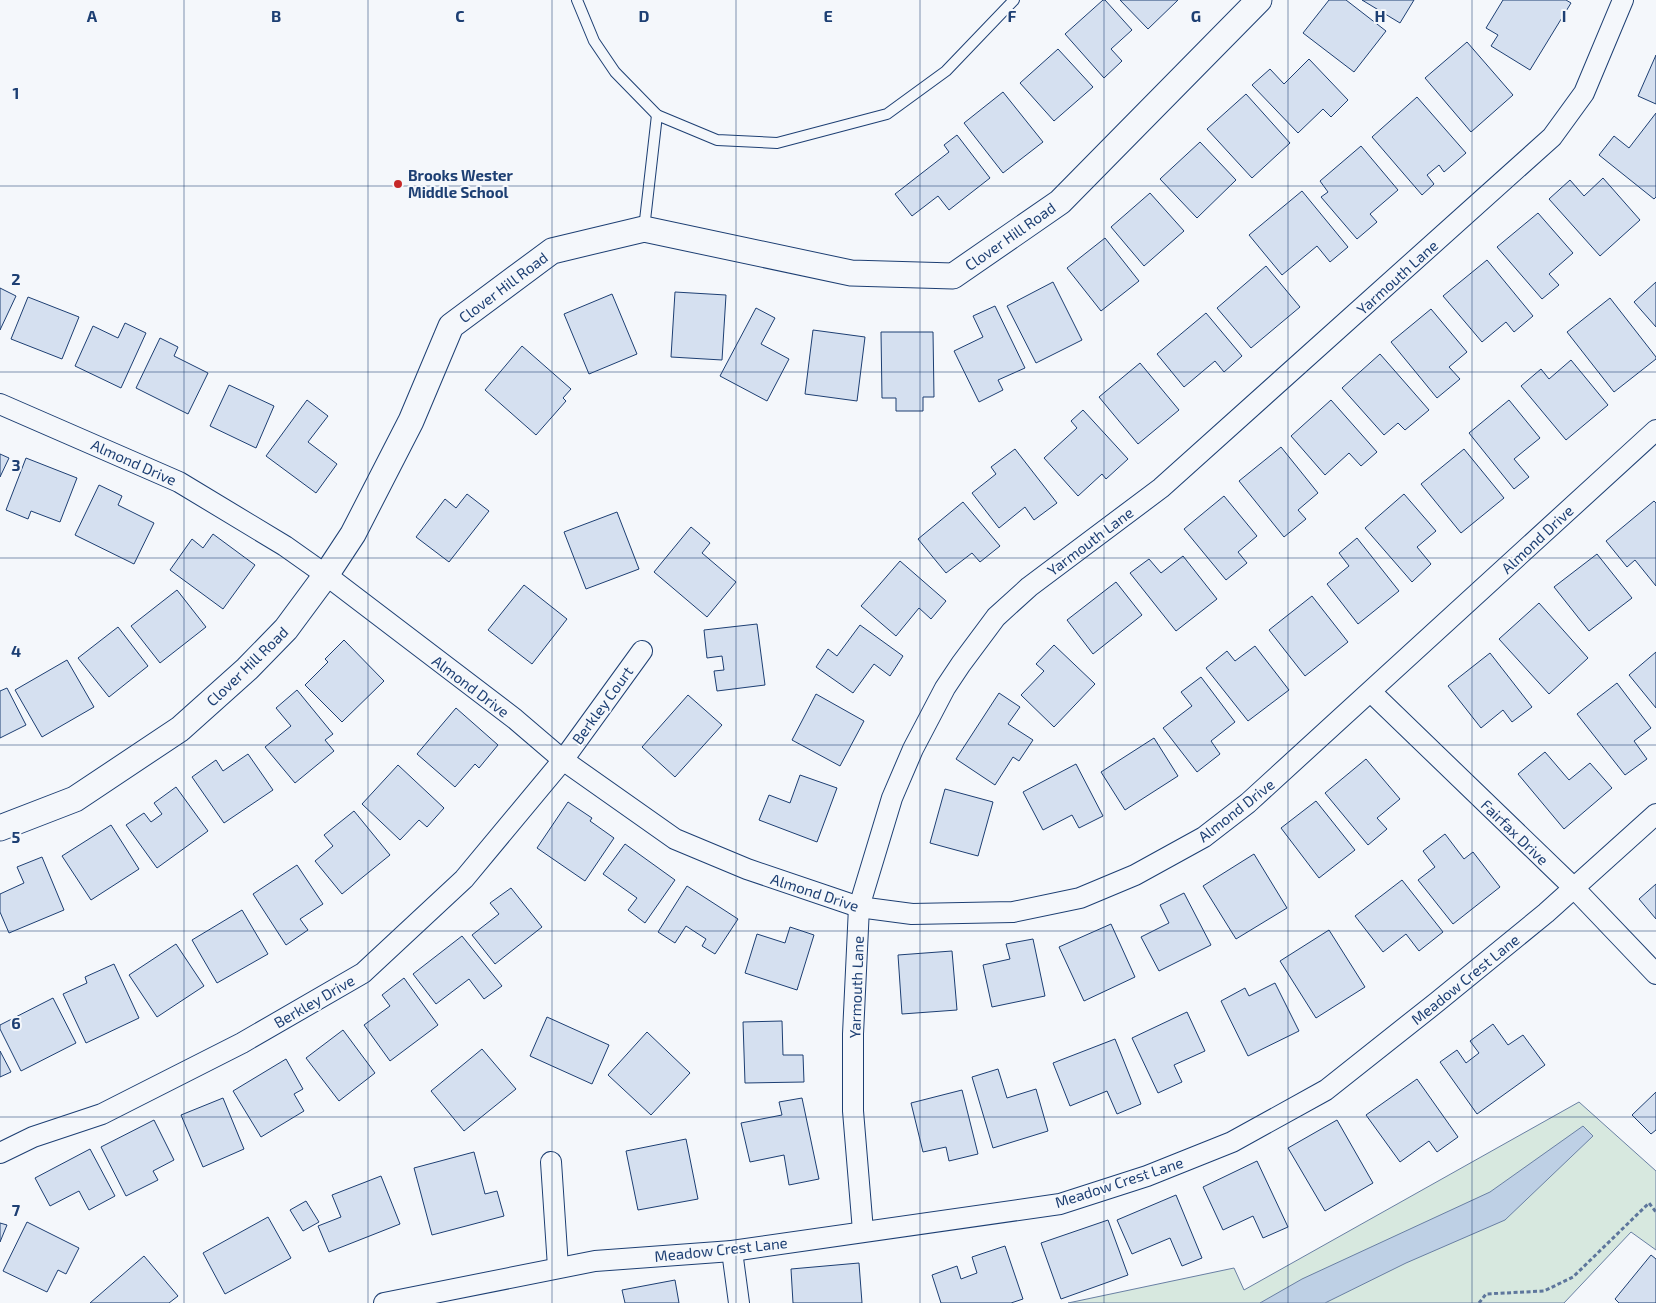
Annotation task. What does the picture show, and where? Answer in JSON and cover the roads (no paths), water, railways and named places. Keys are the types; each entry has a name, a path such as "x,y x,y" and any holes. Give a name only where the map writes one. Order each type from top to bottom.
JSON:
{"street":[{"name":"Clover Hill Road","path":"0,828 74,799 180,729 247,669 286,629 326,575 353,534 411,421 450,326 552,250 644,228 852,273 953,276 1060,202 1259,0"},
{"name":"Yarmouth Lane","path":"863,1231 853,1111 859,907 892,798 913,749 945,688 996,617 1029,587 1161,488 1552,137 1584,93 1623,0"},
{"name":"Almond Drive","path":"0,404 179,482 286,546 515,719 563,760 675,839 747,869 859,907 912,914 1013,912 1080,898 1135,875 1204,837 1248,803 1656,430"},
{"name":"Berkley Court","path":"563,760 642,651"},
{"name":"Fairfax Drive","path":"1370,692 1574,888 1656,974"},
{"name":"Berkley Drive","path":"0,1153 33,1137 102,1114 242,1043 363,973 464,879 563,760"},
{"name":"Meadow Crest Lane","path":"384,1303 595,1261 732,1251 1060,1204 1147,1176 1232,1142 1326,1090 1444,996 1574,888 1656,814"},
{"path":"551,1162 558,1267"},
{"path":"732,1251 740,1303"}],"lane":[{"path":"578,0 594,41 614,72 657,115 717,140 777,143 887,114 946,71 1014,0"},
{"path":"644,228 657,115"}],"water":[{"path":"1583,1126 1593,1136 1505,1220 1406,1263 1325,1303 1260,1303 1302,1279 1490,1192"}],"place":[{"name":"Brooks Wester Middle School","path":"398,184"}]}
